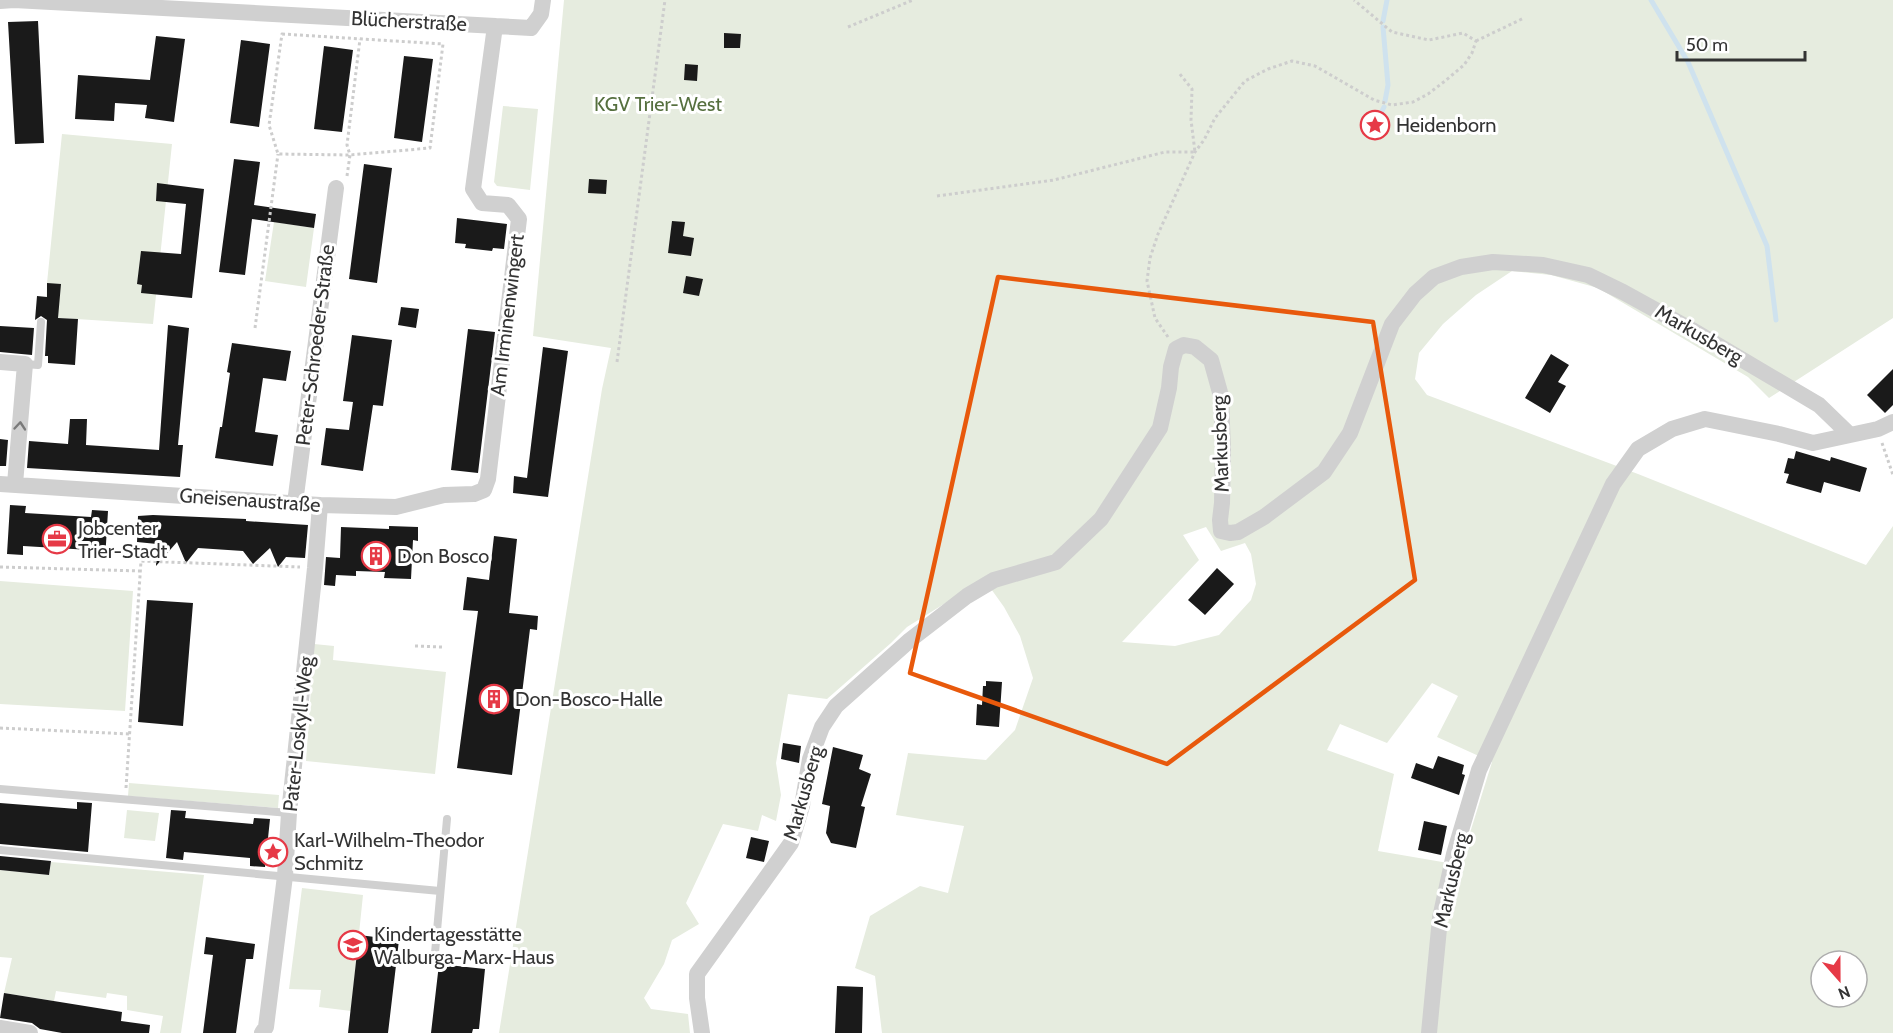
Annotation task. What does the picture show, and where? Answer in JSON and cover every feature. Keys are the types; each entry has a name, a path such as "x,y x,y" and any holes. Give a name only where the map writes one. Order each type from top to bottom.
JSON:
{"street":[{"name":"Blücherstraße","path":"0,1 531,28 541,14 543,0"},
{"name":"Am Irminenwingert","path":"484,490 488,479 519,219 508,205 482,203 473,189 495,26"},
{"name":"Peter-Schroeder-Straße","path":"296,503 336,188"},
{"name":"Markusberg","path":"702,1033 697,998 697,974 791,843 802,806 810,759 822,727 836,706 910,640 967,596 994,580 1056,562 1101,519 1160,428 1176,349 1184,345 1195,347 1211,360 1221,396 1223,428 1221,531 1230,534 1238,532 1263,517 1324,472 1350,433 1392,324 1415,294 1434,277 1461,267 1493,262 1542,265 1588,275 1692,330 1818,405 1850,435"},
{"path":"0,362 25,364"},
{"name":"Gneisenaustraße","path":"25,364 8,484 320,505 396,507 444,495 474,494 484,490"},
{"name":"Markusberg","path":"1429,1033 1440,918 1455,854 1479,770 1613,484 1624,467 1638,449 1672,429 1706,419 1813,443 1886,425"},
{"name":"Pater-Loskyll-Weg","path":"262,1033 266,1027 285,876 289,813 320,505"},
{"path":"0,1028 30,1033"}],"lane":[{"path":"25,364 38,364 41,322"},
{"path":"0,789 289,813"},
{"path":"435,953 447,819"},
{"path":"0,850 440,891"}],"path":[{"path":"617,362 665,0"},
{"path":"848,27 913,0"},
{"path":"1354,0 1392,32 1429,40 1463,33 1476,41"},
{"path":"1176,349 1155,318 1147,281 1150,258 1158,234 1195,152 1215,118 1245,81 1268,69 1292,61 1315,66 1365,96 1392,105 1413,102 1428,94 1464,65 1476,41 1524,18"},
{"path":"255,328 278,154 268,125 282,34 443,44 430,148 350,155 278,154"},
{"path":"336,188 346,180 350,155 347,145 360,39"},
{"path":"1179,73 1192,89 1191,120 1195,152"},
{"path":"938,196 1054,180 1165,152 1195,152"},
{"path":"1886,425 1893,475"},
{"path":"125,799 141,561 315,568"},
{"path":"0,567 140,571"},
{"path":"415,646 442,647"},
{"path":"0,728 130,735"}],"highlighted area":[{"path":"998,277 1373,322 1415,580 1167,764 910,673"}],"green space":[{"name":"KGV Trier-West","path":"564,0 1893,0 1893,318 1769,398 1748,377 1598,288 1551,275 1512,271 1476,295 1443,324 1419,353 1415,379 1427,395 1638,474 1866,565 1893,526 1893,1033 882,1033 875,976 855,968 870,916 920,886 948,893 964,826 896,815 908,753 986,760 1015,730 1033,678 1020,636 1004,607 984,579 907,627 827,699 788,694 776,763 781,795 776,821 762,815 758,831 723,824 686,903 699,924 672,940 664,964 644,998 651,1009 688,1014 690,1033 499,1033 602,389 611,348 533,336","holes":["1206,527 1221,551 1245,543 1251,554 1256,584 1251,600 1219,635 1175,646 1122,642 1199,560 1183,535","1432,683 1458,696 1437,737 1492,762 1460,865 1378,851 1394,774 1327,750 1340,724 1387,743"]},
{"path":"503,106 538,109 530,190 497,186 494,182"},
{"path":"62,134 172,144 153,324 46,317 47,283"},
{"path":"274,222 314,228 306,287 265,281"},
{"path":"0,581 133,591 125,711 0,704"},
{"path":"314,644 334,646 333,660 446,672 435,774 306,761"},
{"path":"129,783 279,795 278,808 128,796"},
{"path":"127,810 159,813 155,841 124,838"},
{"path":"51,862 204,875 181,1033 160,1033 163,1016 127,1010 127,996 107,993 106,998 56,991 54,1001 4,993 12,958 0,957 0,870 49,875"},
{"path":"302,888 363,895 351,1011 319,1007 321,990 289,989"}],"building":[{"path":"38,21 44,143 15,144 8,22"},
{"path":"724,33 741,34 740,48 724,48"},
{"path":"156,36 185,39 174,122 145,118 147,105 115,103 114,121 75,119 78,75 150,80"},
{"path":"241,40 270,44 259,127 230,123"},
{"path":"324,46 353,50 342,132 314,129"},
{"path":"404,56 433,59 422,142 394,138"},
{"path":"685,64 698,65 697,81 684,80"},
{"path":"234,159 260,162 254,205 316,214 314,228 252,219 245,275 219,272"},
{"path":"364,164 392,168 377,283 349,279"},
{"path":"589,179 607,180 606,194 588,193"},
{"path":"157,183 204,189 192,298 141,293 142,285 137,284 141,251 181,254 186,204 156,201"},
{"path":"457,218 507,224 504,249 493,248 492,251 465,248 466,244 455,243"},
{"path":"672,221 685,222 683,236 694,238 691,256 668,253"},
{"path":"686,276 703,279 699,296 683,293"},
{"path":"47,283 61,284 58,318 78,319 75,365 48,363 48,356 45,356 47,320 41,316 35,320 37,296 47,297"},
{"path":"401,307 419,309 416,328 398,325"},
{"path":"168,325 189,328 178,445 183,445 180,477 27,468 29,441 68,444 70,419 87,419 86,445 159,450"},
{"path":"0,326 34,328 32,355 0,352"},
{"path":"468,329 495,332 478,473 451,470"},
{"path":"352,335 392,340 383,406 373,405 363,471 321,465 326,428 349,430 353,402 343,401"},
{"path":"232,343 291,351 286,381 263,378 255,432 278,435 273,466 215,458 230,373 227,372"},
{"path":"543,347 568,351 548,497 513,493 514,476 527,478"},
{"path":"1551,354 1569,365 1558,382 1566,386 1550,413 1525,398"},
{"path":"1893,369 1893,405 1885,413 1867,395"},
{"path":"0,439 8,440 6,466 0,466"},
{"path":"1796,451 1830,461 1831,457 1867,468 1860,492 1824,482 1821,493 1786,483 1789,474 1784,473 1788,458 1794,459"},
{"name":"Jobcenter Trier-Stadt","path":"10,505 26,506 25,513 91,517 92,510 108,511 105,560 89,559 90,550 23,546 23,555 7,554"},
{"path":"138,516 246,519 246,521 308,525 305,558 286,557 278,567 270,548 253,564 243,551 198,548 186,563 177,542 156,566 157,544 137,542"},
{"name":"Don Bosco","path":"389,526 418,527 418,541 413,540 411,579 384,578 385,572 356,571 356,576 336,575 335,586 324,585 326,557 340,558 341,527 389,529"},
{"name":"Don-Bosco-Halle","path":"494,536 517,539 509,613 538,616 537,630 530,629 512,775 457,768 478,611 463,610 467,577 489,580"},
{"path":"1217,568 1234,584 1205,615 1188,600"},
{"path":"147,600 193,603 183,726 138,722"},
{"path":"986,681 1002,682 999,727 976,725 977,704 982,705 983,686 986,686"},
{"path":"783,743 801,746 799,763 781,759"},
{"path":"833,747 863,755 859,769 871,774 861,806 865,807 856,848 831,843 826,833 830,806 822,804"},
{"path":"1438,756 1464,765 1462,774 1465,775 1459,795 1411,778 1416,763 1433,769"},
{"path":"77,802 92,803 88,852 0,844 0,803 77,809"},
{"path":"171,810 186,811 185,818 253,824 254,818 270,819 265,867 250,866 250,858 184,852 183,860 166,858"},
{"path":"1424,821 1447,826 1441,855 1418,850"},
{"path":"751,837 769,841 764,862 746,858"},
{"path":"0,856 51,861 49,875 0,870"},
{"path":"359,935 399,940 388,1033 348,1033"},
{"path":"206,937 255,944 253,959 246,959 236,1033 203,1033 213,955 204,954"},
{"path":"439,964 485,969 479,1029 473,1029 472,1033 431,1033"},
{"path":"837,986 863,987 862,1033 835,1033"},
{"path":"4,993 122,1012 121,1021 150,1025 149,1033 62,1033 40,1029 32,1023 0,1018"}],"waterway":[{"path":"1383,21 1387,0"},
{"path":"1651,0 1688,62 1767,246 1776,320"},
{"path":"1383,27 1388,85 1385,101"},
{"path":"1375,125 1384,107"}],"place":[{"name":"Heidenborn","path":"1375,125"},
{"name":"Jobcenter Trier-Stadt","path":"57,539"},
{"name":"Don Bosco","path":"376,556"},
{"name":"Don-Bosco-Halle","path":"494,699"},
{"name":"Karl-Wilhelm-Theodor Schmitz","path":"273,852"},
{"name":"Kindertagesstätte Walburga-Marx-Haus","path":"353,945"}]}
